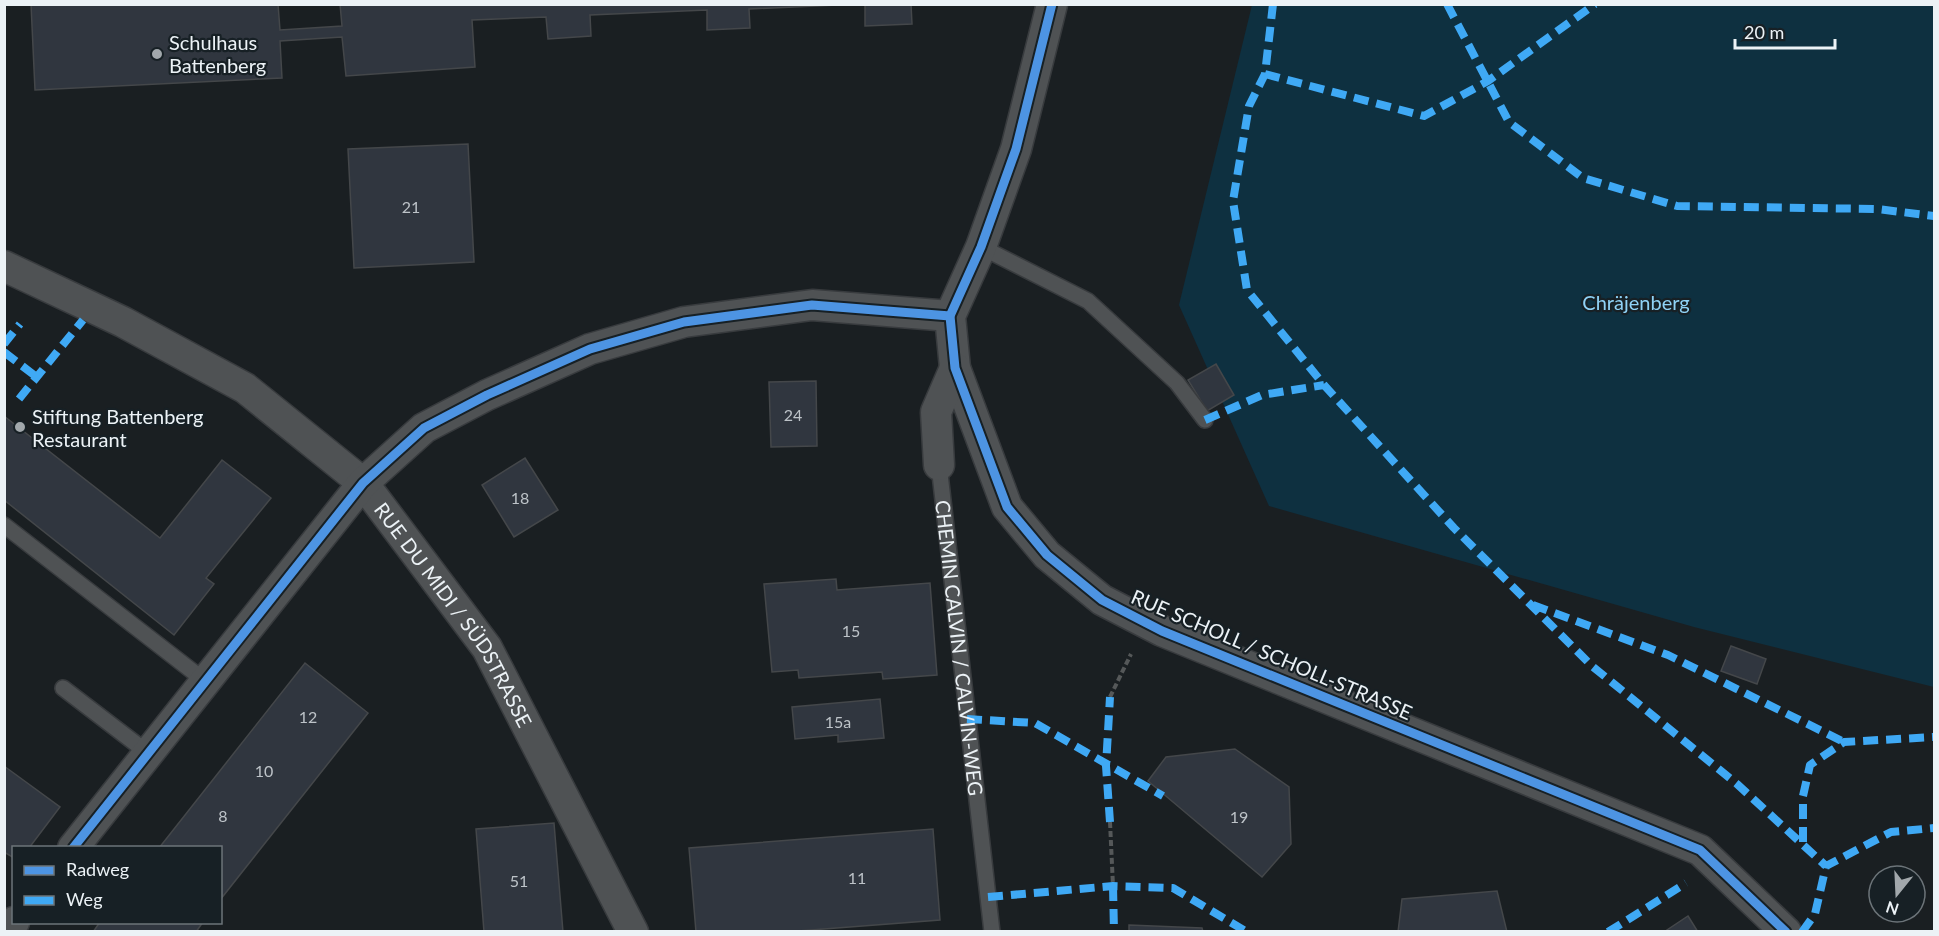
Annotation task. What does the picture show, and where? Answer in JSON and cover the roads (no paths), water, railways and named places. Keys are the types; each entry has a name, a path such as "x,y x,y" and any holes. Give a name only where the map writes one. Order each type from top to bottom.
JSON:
{"street":[{"name":"RUE SCHOLL / SCHOLL-STRASSE","path":"1052,4 1016,149 981,247 950,316 955,368 1007,507 1047,555 1102,600 1162,631 1700,850 1786,932"},
{"name":"RUE DU MIDI / SÜDSTRASSE","path":"4,266 123,322 245,388 363,483 487,648 633,932"},
{"path":"75,846 363,483 424,428 487,395 590,349 684,322 812,305 950,316"},
{"name":"CHEMIN CALVIN / CALVIN-WEG","path":"939,465 936,412 955,368"}],"lane":[{"path":"981,247 1088,301 1177,383 1205,420"},
{"name":"CHEMIN CALVIN / CALVIN-WEG","path":"939,465 992,932"},
{"path":"4,525 205,681"},
{"path":"63,688 148,753"}],"place":[{"name":"Schulhaus Battenberg","path":"157,54"},
{"name":"Stiftung Battenberg Restaurant","path":"20,427"}],"park label":[{"name":"Chräjenberg","path":"1636,302"}]}
